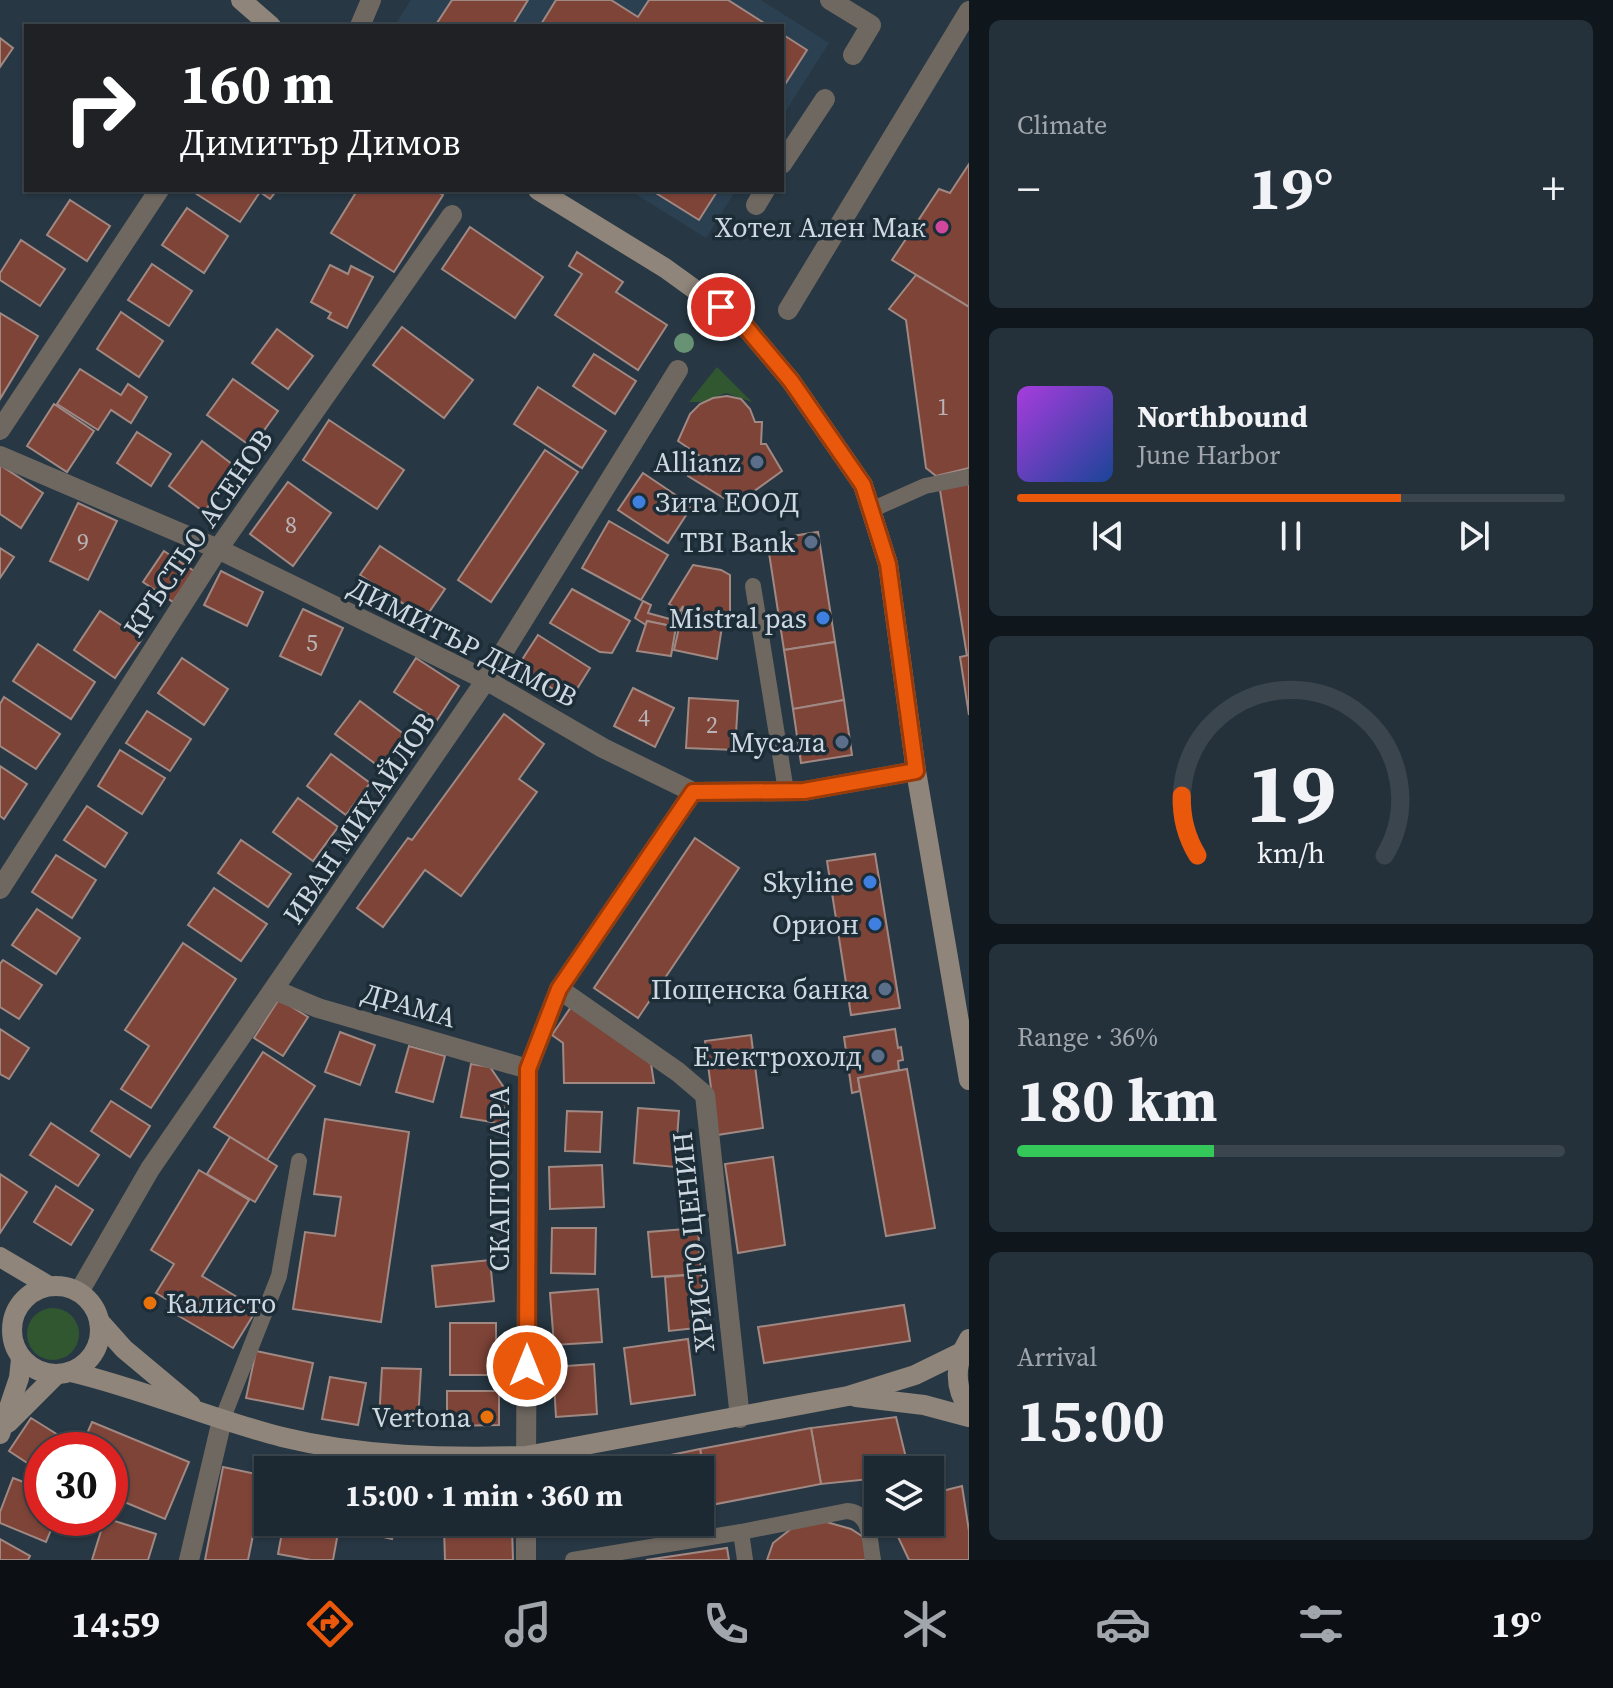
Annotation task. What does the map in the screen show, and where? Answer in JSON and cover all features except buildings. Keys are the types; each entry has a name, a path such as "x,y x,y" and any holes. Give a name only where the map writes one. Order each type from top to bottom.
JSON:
{"street":[{"path":"241,0 269,24"},
{"path":"361,24 371,0"},
{"path":"843,4 871,25 853,55"},
{"path":"788,310 969,11"},
{"path":"784,161 825,99"},
{"path":"0,430 158,192"},
{"path":"541,192 665,268 744,325 791,381 860,479 888,564 916,771 969,1080"},
{"name":"КРЪСТЬО АСЕНОВ","path":"0,889 218,549 452,215"},
{"name":"ИВАН МИХАЙЛОВ","path":"79,1292 150,1169 486,680 678,370"},
{"name":"ДИМИТЪР ДИМОВ","path":"0,456 218,549 486,680 603,748 693,792 804,791 916,771"},
{"name":"СКАПТОПАРА","path":"526,1456 528,1069 559,989 693,792"},
{"name":"ХРИСТО ЦЕНИН","path":"559,989 678,1072 705,1095 740,1418"},
{"name":"ДРАМА","path":"275,990 318,1008 528,1069"},
{"path":"0,1257 49,1286"},
{"path":"1,1431 19,1378 11,1326 15,1312 23,1300 49,1286 79,1292 124,1349 200,1413"},
{"path":"1,1431 38,1390 91,1357 100,1333 99,1321"},
{"path":"559,1456 848,1396 915,1375 965,1346"},
{"path":"965,1346 957,1371 959,1389 969,1409"},
{"path":"13,1352 41,1373 64,1374 118,1385 222,1420 336,1448 410,1456"},
{"path":"848,1396 924,1405 969,1417"},
{"path":"189,1560 222,1420"},
{"path":"526,1536 526,1560"}],"lane":[{"path":"871,510 925,486 969,477"},
{"path":"753,586 786,791"},
{"path":"222,1420 279,1276 299,1161"},
{"path":"573,1560 847,1511 858,1512 866,1520 873,1560"},
{"path":"741,1532 745,1560"}],"shaded area":[{"path":"411,0 761,0 829,43 784,114 784,24 395,24"},
{"path":"632,192 735,192 706,238"}],"green space":[{"path":"717,367 752,402 726,393 703,402 689,402"},
{"path":"53,1308 71,1316 79,1334 71,1352 53,1360 35,1352 27,1334 35,1316"}],"place":[{"name":"Хотел Ален Мак","path":"942,227"},
{"name":"Allianz","path":"757,462"},
{"name":"Зита ЕООД","path":"639,502"},
{"name":"TBI Bank","path":"811,542"},
{"name":"Mistral pas","path":"823,618"},
{"name":"Мусала","path":"842,742"},
{"name":"Skyline","path":"870,882"},
{"name":"Орион","path":"875,924"},
{"name":"Пощенска банка","path":"885,989"},
{"name":"Електрохолд","path":"878,1056"},
{"name":"Калисто","path":"150,1303"},
{"name":"Vertona","path":"487,1417"}],"route":[{"path":"527,1366 528,1069 559,989 693,792 804,791 916,771 888,564 863,485 791,381 744,325 721,307"}]}
